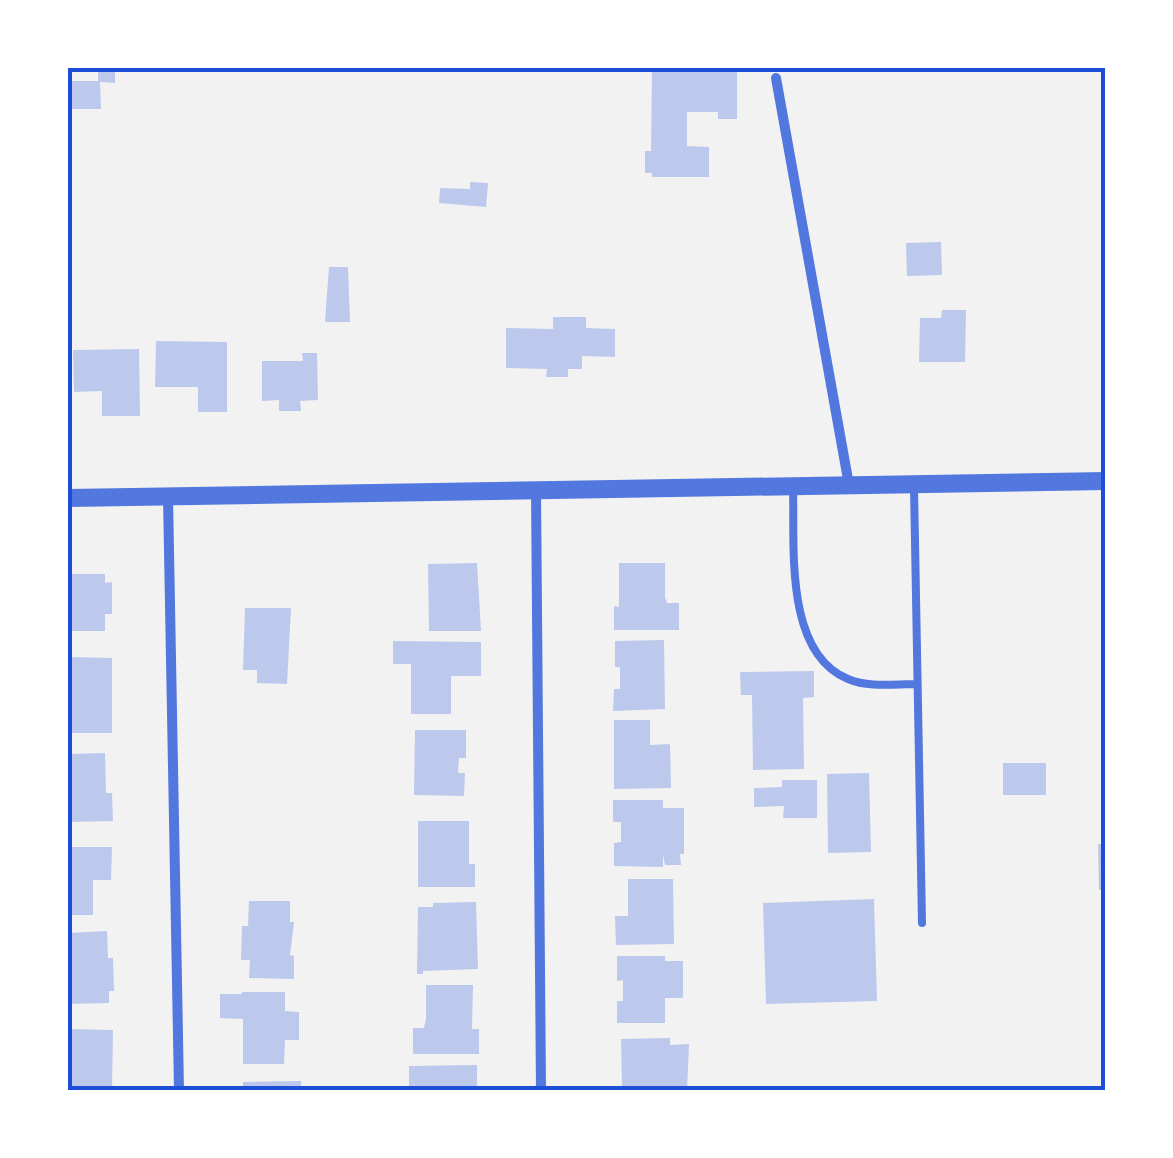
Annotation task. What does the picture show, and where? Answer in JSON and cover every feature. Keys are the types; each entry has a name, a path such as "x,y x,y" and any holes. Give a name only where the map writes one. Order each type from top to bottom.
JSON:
{"street":[{"path":"776,78 849,485"},
{"path":"68,498 1106,481"},
{"path":"536,491 541,1090"},
{"path":"168,497 179,1090"}],"lane":[{"path":"914,484 922,923"},
{"path":"794,486 798,612 806,635 823,661 844,678 869,685 917,684"}],"building":[{"path":"98,68 115,68 115,83 100,82 101,109 68,109 68,81 98,81"},
{"path":"652,68 737,68 737,119 718,119 718,112 687,112 687,146 709,147 709,177 652,177 652,173 645,173 645,151 651,151"},
{"path":"470,182 488,183 486,207 439,203 440,188 470,189"},
{"path":"941,242 942,275 907,276 906,243"},
{"path":"329,267 348,267 350,322 325,322"},
{"path":"942,310 966,310 965,362 919,362 920,318 941,318"},
{"path":"553,317 586,317 586,328 615,329 615,357 582,356 582,369 568,369 568,377 546,377 547,369 506,368 506,328 553,329"},
{"path":"156,341 227,342 227,412 198,412 198,387 155,387"},
{"path":"139,349 140,416 102,416 102,391 74,392 73,350"},
{"path":"302,353 317,353 318,400 300,401 301,411 279,411 279,400 262,401 262,361 303,361"},
{"path":"477,563 481,631 429,631 428,564"},
{"path":"619,563 665,563 665,597 667,603 679,603 679,630 614,630 614,606 619,607"},
{"path":"68,574 105,574 105,583 112,582 112,614 105,614 105,631 68,631"},
{"path":"245,608 291,608 287,684 257,683 257,670 243,670"},
{"path":"664,640 665,709 613,711 614,689 620,689 615,641"},
{"path":"393,641 481,642 481,676 451,676 451,714 411,714 411,664 393,664"},
{"path":"68,657 112,658 112,733 68,733"},
{"path":"814,671 814,697 803,698 804,769 753,770 752,695 741,695 740,672"},
{"path":"614,720 650,720 650,745 670,744 671,788 614,789"},
{"path":"415,730 466,730 466,758 459,758 458,773 465,773 464,796 414,795"},
{"path":"105,753 106,793 112,793 113,821 68,822 68,754"},
{"path":"1003,763 1046,763 1046,795 1003,795"},
{"path":"869,773 871,852 828,853 827,774"},
{"path":"782,780 817,780 817,818 783,818 784,806 754,807 754,788 782,787"},
{"path":"613,800 663,800 663,808 684,808 681,865 665,865 663,855 663,867 614,866 614,843 621,842 621,822 613,822"},
{"path":"418,821 469,821 469,864 475,864 475,887 418,887"},
{"path":"1098,844 1106,844 1106,890 1099,890"},
{"path":"68,847 112,847 111,880 93,880 93,915 68,915"},
{"path":"628,879 673,879 674,944 616,945 615,916 628,916"},
{"path":"874,899 877,1001 766,1004 763,903"},
{"path":"249,901 290,901 294,979 249,978 250,960 241,960 242,926 248,926"},
{"path":"476,902 478,969 417,974 418,907"},
{"path":"107,931 114,991 109,991 109,1003 68,1004 68,933"},
{"path":"617,956 665,956 665,961 683,961 683,998 665,998 665,1023 617,1023 617,1001 623,1001 623,980 617,981"},
{"path":"426,985 473,985 472,1029 479,1029 479,1054 413,1054 413,1028 424,1028 426,1019"},
{"path":"285,992 285,1011 299,1012 299,1040 285,1040 284,1064 243,1064 243,1019 220,1018 220,994"},
{"path":"68,1029 113,1030 112,1090 68,1090"},
{"path":"670,1038 670,1045 689,1044 687,1090 622,1090 621,1039"},
{"path":"477,1065 477,1090 409,1090 409,1066"},
{"path":"301,1081 301,1090 243,1090 243,1082"}]}
